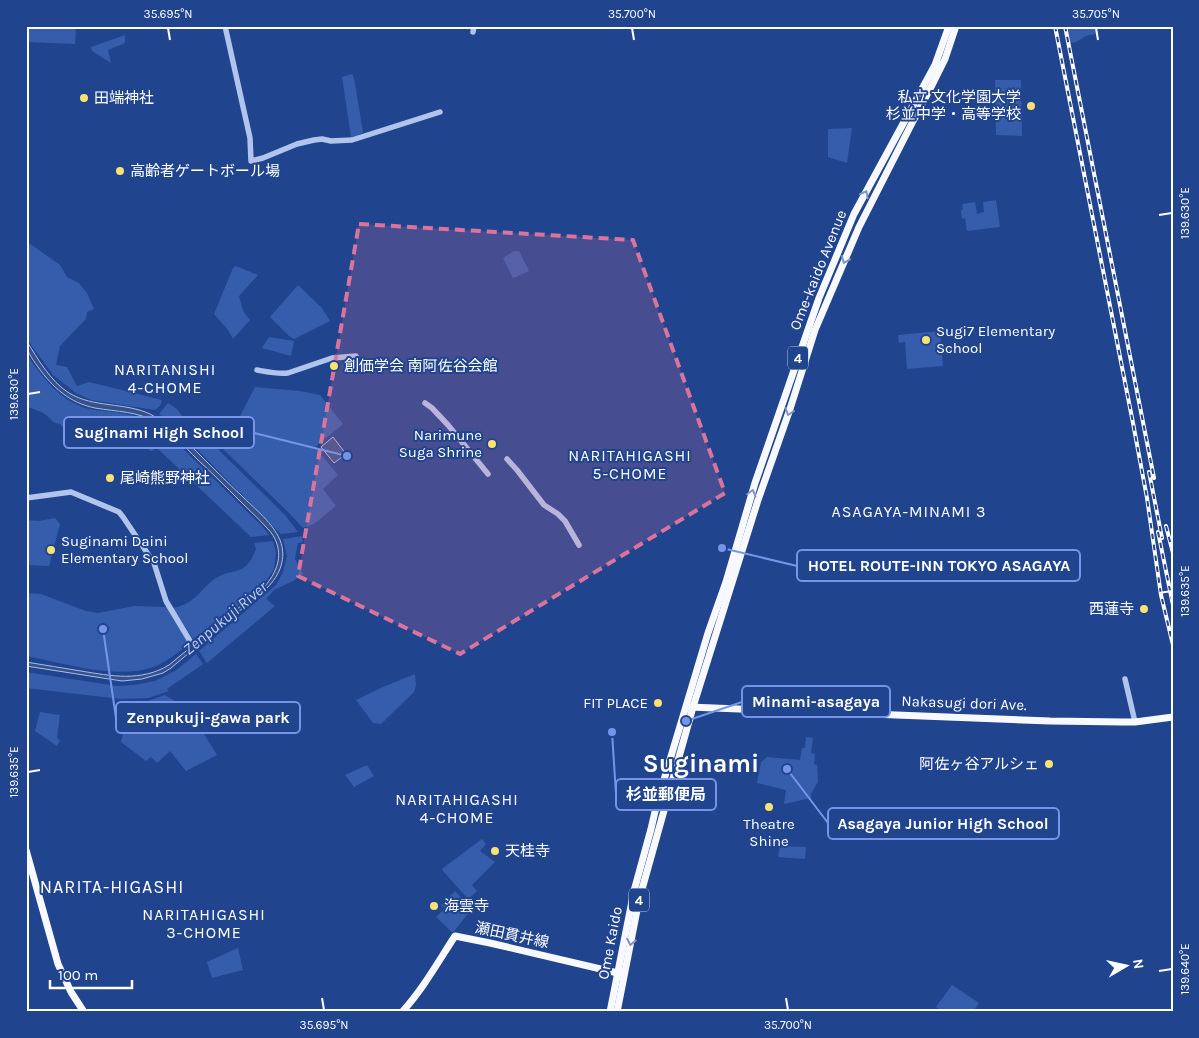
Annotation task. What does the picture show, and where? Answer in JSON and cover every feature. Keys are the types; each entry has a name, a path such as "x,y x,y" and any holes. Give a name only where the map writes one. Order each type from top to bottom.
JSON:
{"main road":[{"name":"Ome-kaido Avenue","path":"690,707 755,482 819,298 854,214 935,65 949,26"},
{"name":"Ome-kaido Avenue","path":"690,707 816,330 859,228 934,83 945,59 956,26"},
{"name":"Nakasugi dori Ave.","path":"690,707 1135,722 1173,717"},
{"name":"Ome Kaido","path":"617,1012 634,892 652,829 657,803 690,707"},
{"path":"26,850 58,964 71,992 84,1012"},
{"name":"瀬田貫井線","path":"402,1012 418,994 454,936 621,974"},
{"name":"Ome Kaido","path":"610,1012 621,974"}],"street":[{"path":"226,26 250,138 251,161 297,144 314,140 352,140 440,112"},
{"path":"257,370 270,373 288,373 332,358 356,356"},
{"path":"425,403 448,425 488,474"},
{"path":"507,460 544,505 565,521 579,545"},
{"path":"26,498 71,492 119,512 154,563 166,601 190,642"},
{"path":"1125,679 1135,722"}],"highlighted area":[{"path":"359,224 633,240 725,493 460,654 298,576"}],"shaded area":[{"path":"26,26 76,26 75,44 26,42"},
{"path":"1068,26 1095,26 1099,33 1070,43"},
{"path":"125,35 125,43 108,50 111,63 92,51 91,47"},
{"path":"352,74 363,132 351,137 342,77"},
{"path":"995,80 1021,80 1022,136 996,135"},
{"path":"852,128 847,163 828,157 828,129"},
{"path":"996,200 1000,227 967,231 965,218 962,219 962,204 975,202 977,214 984,212 983,202"},
{"path":"26,241 60,265 67,277 79,283 87,293 94,309 87,312 86,319 60,346 56,365 67,367 77,386 89,382 162,400 160,406 155,410 91,400 76,393 53,375 26,338"},
{"path":"514,251 519,251 529,271 513,278 503,258"},
{"path":"236,266 258,275 239,296 243,311 250,320 233,339 214,314 233,268"},
{"path":"298,285 322,308 330,321 294,339 270,317"},
{"path":"940,331 943,366 907,369 905,342 899,343 898,335"},
{"path":"269,337 294,341 291,356 262,348"},
{"path":"26,340 50,376 69,393 89,401 140,410 169,426 264,517 280,540 283,553 281,566 272,583 163,673 142,679 122,681 26,666 26,662 115,676 148,674 169,665 265,586 275,572 278,561 279,556 276,542 261,521 158,423 143,416 86,406 56,388 32,358 28,351"},
{"path":"26,353 52,387 68,400 89,409 123,413 143,418 130,427 121,430 106,432 87,429 64,437 65,429 60,424 53,422 42,412 26,406"},
{"path":"255,387 300,391 320,395 343,424 315,447 338,475 323,489 336,506 314,524 303,528 223,449"},
{"path":"168,403 177,409 183,417 285,515 298,532 281,534 170,422 159,414"},
{"path":"151,422 171,437 269,535 251,537 157,448 151,451 136,440 131,445 126,431 140,428"},
{"path":"333,437 346,454 334,463 321,447"},
{"path":"55,518 60,524 49,566 26,565 26,520 39,521"},
{"path":"302,536 303,542 298,543 295,559 303,574 274,590 266,599 275,606 207,663 199,651 276,585 283,572 287,556 283,539"},
{"path":"273,541 276,553 274,569 262,587 259,587 241,604 193,639 173,608 188,603 208,584 220,576 246,566 256,549 254,543"},
{"path":"26,593 41,594 86,611 98,613 134,606 167,607 189,644 163,663 139,671 124,672 90,669 26,656"},
{"path":"196,654 203,664 167,689 169,691 148,698 121,699 26,688 26,672 117,686 155,681 175,671"},
{"path":"415,674 416,685 414,692 381,724 373,723 356,700"},
{"path":"165,695 189,710 217,755 186,771 170,751 157,763 151,757 146,761 121,742 124,730 147,731 148,701"},
{"path":"40,712 60,715 57,738 60,740 57,746 35,731"},
{"path":"806,737 813,738 811,753 815,754 814,764 817,765 818,782 811,794 811,798 784,804 786,790 757,783 761,762 767,757 800,760 802,748 805,748"},
{"path":"367,765 374,776 354,787 345,775"},
{"path":"482,839 486,844 480,851 495,862 472,885 477,891 468,899 442,869"},
{"path":"780,846 806,847 805,859 778,857"},
{"path":"455,891 472,909 452,932 436,917 445,908 441,905"},
{"path":"238,948 243,970 212,978 207,962"},
{"path":"952,985 979,1003 973,1012 944,1012 936,1007"}],"railway":[{"path":"1055,26 1147,498 1161,595 1173,645"},
{"path":"1065,26 1154,478"},
{"path":"1149,472 1162,538"},
{"path":"1166,526 1173,553"},
{"path":"1158,532 1173,605"}],"place":[{"name":"田端神社","path":"84,98"},
{"name":"私立 文化学園大学 杉並中学・高等学校","path":"1031,106"},
{"name":"高齢者ゲートボール場","path":"120,171"},
{"name":"Sugi7 Elementary School","path":"926,340"},
{"name":"創価学会 南阿佐谷会館","path":"334,366"},
{"name":"Narimune Suga Shrine","path":"492,444"},
{"name":"Suginami High School","path":"347,456"},
{"name":"尾崎熊野神社","path":"110,478"},
{"name":"HOTEL ROUTE-INN TOKYO ASAGAYA","path":"722,548"},
{"name":"Suginami Daini Elementary School","path":"51,550"},
{"name":"西蓮寺","path":"1144,609"},
{"name":"Zenpukuji-gawa park","path":"103,629"},
{"name":"FIT PLACE","path":"658,703"},
{"name":"Minami-asagaya","path":"686,721"},
{"name":"杉並郵便局","path":"612,732"},
{"name":"阿佐ヶ谷アルシェ","path":"1049,764"},
{"name":"Asagaya Junior High School","path":"787,769"},
{"name":"Theatre Shine","path":"769,807"},
{"name":"天桂寺","path":"495,851"},
{"name":"海雲寺","path":"434,906"}],"district":[{"name":"NARITANISHI 4-CHOME","path":"165,378"},
{"name":"NARITAHIGASHI 5-CHOME","path":"630,464"},
{"name":"ASAGAYA-MINAMI 3","path":"909,511"},
{"name":"Suginami","path":"701,763"},
{"name":"NARITAHIGASHI 4-CHOME","path":"457,808"},
{"name":"NARITA-HIGASHI","path":"112,887"},
{"name":"NARITAHIGASHI 3-CHOME","path":"204,923"}],"water label":[{"name":"Zenpukuji River","path":"225,618"}]}
